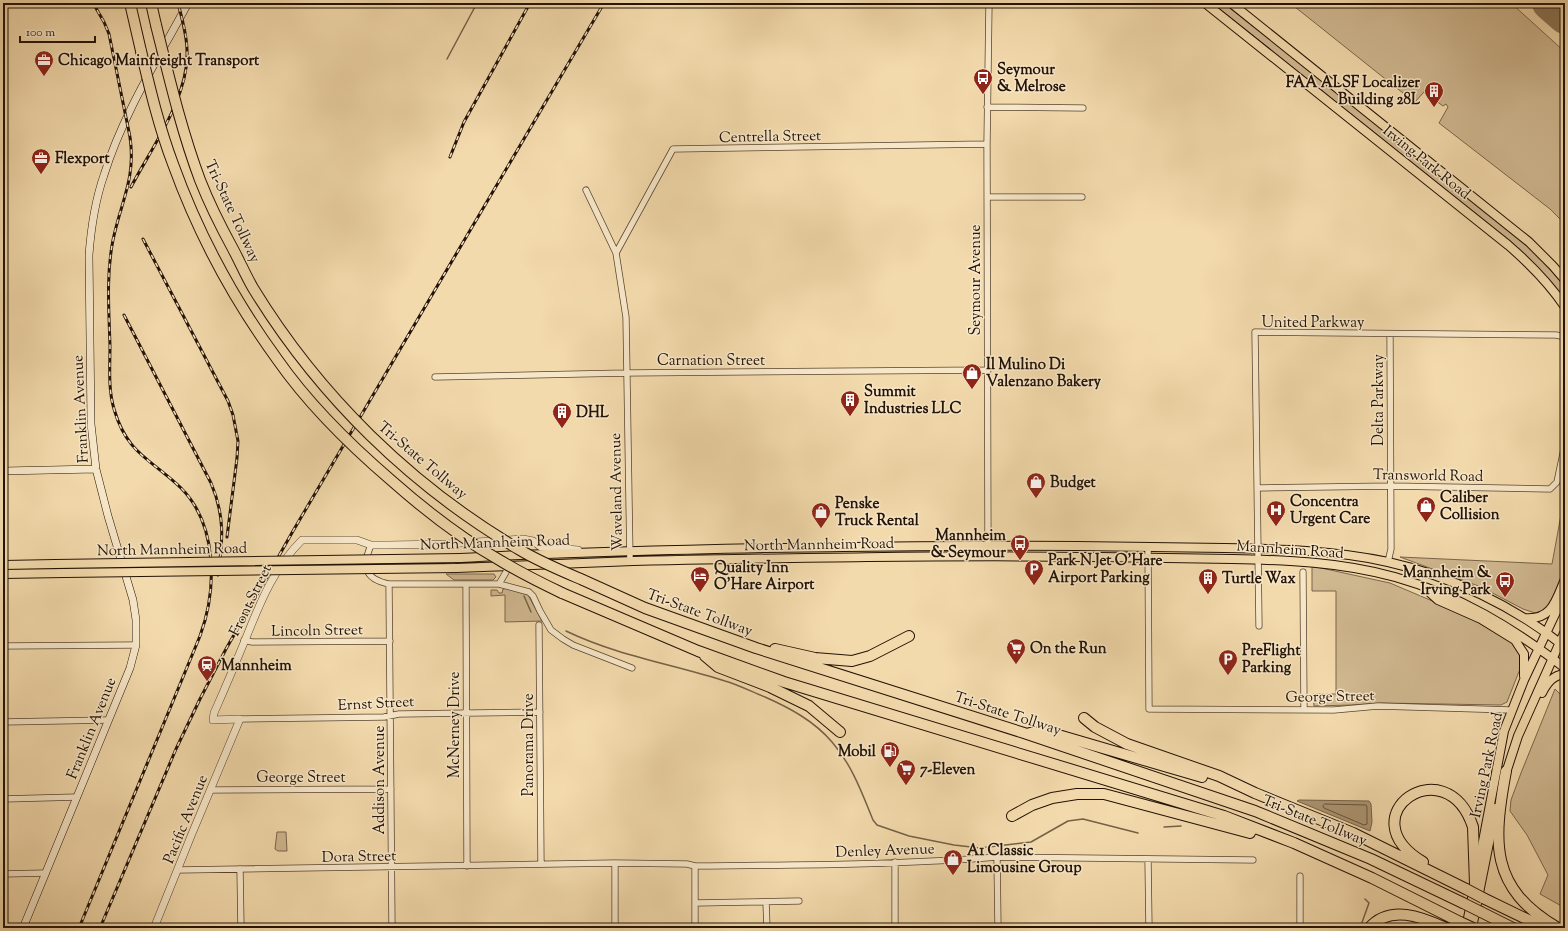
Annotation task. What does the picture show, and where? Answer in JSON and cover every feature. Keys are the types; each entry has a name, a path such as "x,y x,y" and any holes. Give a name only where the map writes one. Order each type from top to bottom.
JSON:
{"highway":[{"name":"Tri-State Tollway","path":"130,3 157,114 173,164 199,227 222,273 247,315 277,360 310,401 359,452 408,496 459,534 501,561 562,593 698,651 784,682 1224,816 1294,843 1372,878 1463,925 1472,928"},
{"name":"Tri-State Tollway","path":"151,3 172,91 200,180 222,230 253,287 291,346 352,418 386,451 429,488 461,512 521,551 645,608 756,648 1024,733 1255,811 1372,859 1513,928"},
{"path":"756,648 781,649 815,658 852,661 870,656 909,636"},
{"path":"698,651 718,667 770,687 809,706 840,732"},
{"path":"1084,718 1095,727 1127,744 1219,776 1255,793 1353,833 1469,886"},
{"path":"1024,733 1048,732 1255,793"},
{"path":"1506,771 1499,820 1499,848 1503,870 1511,886 1523,902 1541,918 1558,928"},
{"path":"1469,886 1473,828 1462,805 1447,792 1439,790 1418,792 1411,796 1401,804 1395,813 1395,828 1397,837 1406,849 1419,859 1469,886 1484,897 1545,928"},
{"path":"1012,816 1032,805 1052,798 1077,794 1104,794 1174,814 1294,843"},
{"path":"1369,928 1382,918 1399,914 1429,920 1446,928"}],"main road":[{"name":"Franklin Avenue","path":"23,928 130,668 136,645 136,620 133,600 108,516 96,468 91,424 89,255 96,201 109,159 126,118 188,3"},
{"name":"Irving Park Road","path":"1206,3 1508,245 1547,282 1565,307"},
{"name":"Irving Park Road","path":"1231,3 1529,242 1565,280"},
{"path":"3,471 96,468"},
{"path":"523,539 533,546 534,555"},
{"path":"371,545 448,544 523,539 533,541 541,546 602,552"},
{"name":"Front Street","path":"213,720 214,713 262,598 288,554 302,540 357,540 371,545"},
{"name":"Mannheim Road","path":"988,546 1258,548 1307,550 1388,562 1428,573 1456,584 1524,618 1562,645"},
{"name":"North Mannheim Road","path":"3,565 460,558 630,551 988,546"},
{"name":"Mannheim Road","path":"988,556 1303,560 1344,566 1397,578 1424,587 1462,603 1491,617 1540,649 1565,668"},
{"name":"North Mannheim Road","path":"3,574 457,568 630,561 988,556"},
{"path":"1524,618 1539,618 1550,611 1565,579"},
{"path":"1424,587 1438,600 1481,620 1515,640 1524,654 1524,680"},
{"name":"Irving Park Road","path":"1463,925 1469,886 1504,731 1524,680 1540,649 1565,593"},
{"name":"Irving Park Road","path":"1472,928 1497,804 1506,771 1529,710 1552,658 1562,645 1565,631"},
{"path":"1512,752 1523,737 1546,686 1556,676 1565,674"},
{"name":"Ernst Street","path":"213,720 240,719"},
{"name":"Pacific Avenue","path":"154,928 240,719"}],"street":[{"name":"Seymour Avenue","path":"988,556 987,107 989,3"},
{"path":"987,107 1083,108"},
{"name":"Centrella Street","path":"616,253 673,149 987,144"},
{"name":"Waveland Avenue","path":"586,190 616,253 626,317 630,561"},
{"path":"987,197 1082,197"},
{"name":"United Parkway","path":"1259,626 1255,332 1556,335 1565,337"},
{"name":"Delta Parkway","path":"1388,562 1390,549 1391,486 1390,334"},
{"name":"Carnation Street","path":"435,377 626,373 988,370"},
{"name":"Transworld Road","path":"1258,488 1391,486 1550,489 1557,482 1565,444"},
{"path":"371,545 366,557 367,572 373,578 390,584 499,584 529,592 534,596 551,630 563,640 632,668"},
{"path":"1148,547 1148,558"},
{"name":"George Street","path":"1148,558 1149,709 1346,710 1378,706 1512,710"},
{"path":"499,584 509,567"},
{"path":"1303,572 1304,709"},
{"name":"Addison Avenue","path":"390,584 392,928"},
{"name":"McNerney Drive","path":"466,584 467,866"},
{"name":"Panorama Drive","path":"539,625 541,864"},
{"name":"Lincoln Street","path":"244,640 252,642 390,641"},
{"path":"3,646 136,645"},
{"name":"Ernst Street","path":"240,719 384,717 398,714 540,712"},
{"path":"3,722 108,720"},
{"name":"George Street","path":"211,790 391,789"},
{"path":"3,798 77,798"},
{"path":"997,857 998,928"},
{"name":"Denley Avenue","path":"541,864 615,863 687,864 695,866 894,862 997,857 1253,860"},
{"path":"1148,859 1149,928"},
{"path":"894,862 896,928"},
{"path":"615,863 615,928"},
{"name":"Dora Street","path":"178,870 541,864"},
{"path":"695,866 695,928"},
{"path":"240,869 241,928"},
{"path":"3,874 46,873"},
{"path":"1300,876 1300,928"},
{"path":"695,903 799,901"},
{"path":"766,902 767,928"}],"shaded area":[{"path":"1212,3 1224,3 1518,238 1534,252 1563,284 1565,287 1565,300 1552,283 1524,253 1508,239"},
{"path":"1290,3 1511,3 1565,52 1565,224 1550,209 1439,123 1448,107 1446,104 1443,106 1424,92 1415,102 1413,101"},
{"path":"1565,493 1565,573 1552,604 1544,610 1535,613 1523,609 1481,587 1400,557 1552,564"},
{"path":"1312,566 1390,583 1463,614 1507,639 1517,647 1521,659 1520,669 1507,702 1501,705 1382,703 1314,706 1313,694 1336,694 1336,591 1312,591"},
{"path":"446,574 494,574 496,577 493,580 454,580"},
{"path":"508,588 527,593 542,621 505,622 505,595 491,596 491,590 497,590 499,593 502,593 503,589"},
{"path":"1555,689 1565,699 1565,908 1540,894 1548,875 1527,835 1510,811 1511,800"},
{"path":"277,832 286,832 287,851 278,851 275,849"}],"water":[{"path":"1297,801 1369,801 1371,804 1372,822 1370,831"}],"waterway":[{"path":"447,59 477,3"},
{"path":"524,596 531,612"},
{"path":"566,631 605,647 730,683 774,701 801,716 825,734 839,751 851,770 873,820 877,825 909,836 954,845 980,848 1031,842 1068,821 1083,819 1138,833"},
{"path":"1164,827 1181,826"},
{"path":"1360,928 1369,903 1365,899"}],"taxiway":[{"path":"1562,3 1565,7"}],"runway":[{"path":"1549,3 1565,17"}],"railway":[{"path":"79,928 200,636 206,618 211,579 211,559 208,539 202,520 193,503 181,488 133,446 119,424 112,401 108,293 109,266 116,226 127,190 131,165 131,152 130,137 109,34 93,3"},
{"path":"131,187 168,121 182,86 186,68 187,45 178,3"},
{"path":"450,157 464,122 530,3"},
{"path":"100,928 176,749 226,649 293,531 604,3"},
{"path":"143,239 228,401 233,415 238,441 227,537"},
{"path":"124,315 216,495 222,528 218,575"}],"place":[{"name":"Chicago Mainfreight Transport","path":"44,77"},
{"name":"Seymour & Melrose","path":"983,95"},
{"name":"FAA ALSF Localizer Building 28L","path":"1434,108"},
{"name":"Flexport","path":"41,175"},
{"name":"Il Mulino Di Valenzano Bakery","path":"972,390"},
{"name":"Summit Industries LLC","path":"850,417"},
{"name":"DHL","path":"562,429"},
{"name":"Budget","path":"1036,499"},
{"name":"Caliber Collision","path":"1426,523"},
{"name":"Concentra Urgent Care","path":"1276,527"},
{"name":"Penske Truck Rental","path":"821,529"},
{"name":"Mannheim & Seymour","path":"1020,561"},
{"name":"Park N Jet O'Hare Airport Parking","path":"1034,586"},
{"name":"Quality Inn O'Hare Airport","path":"700,593"},
{"name":"Turtle Wax","path":"1208,595"},
{"name":"Mannheim & Irving Park","path":"1505,598"},
{"name":"On the Run","path":"1016,665"},
{"name":"PreFlight Parking","path":"1228,676"},
{"name":"Mannheim","path":"207,682"},
{"name":"Mobil","path":"890,768"},
{"name":"7-Eleven","path":"906,786"},
{"name":"A1 Classic Limousine Group","path":"953,876"}]}
